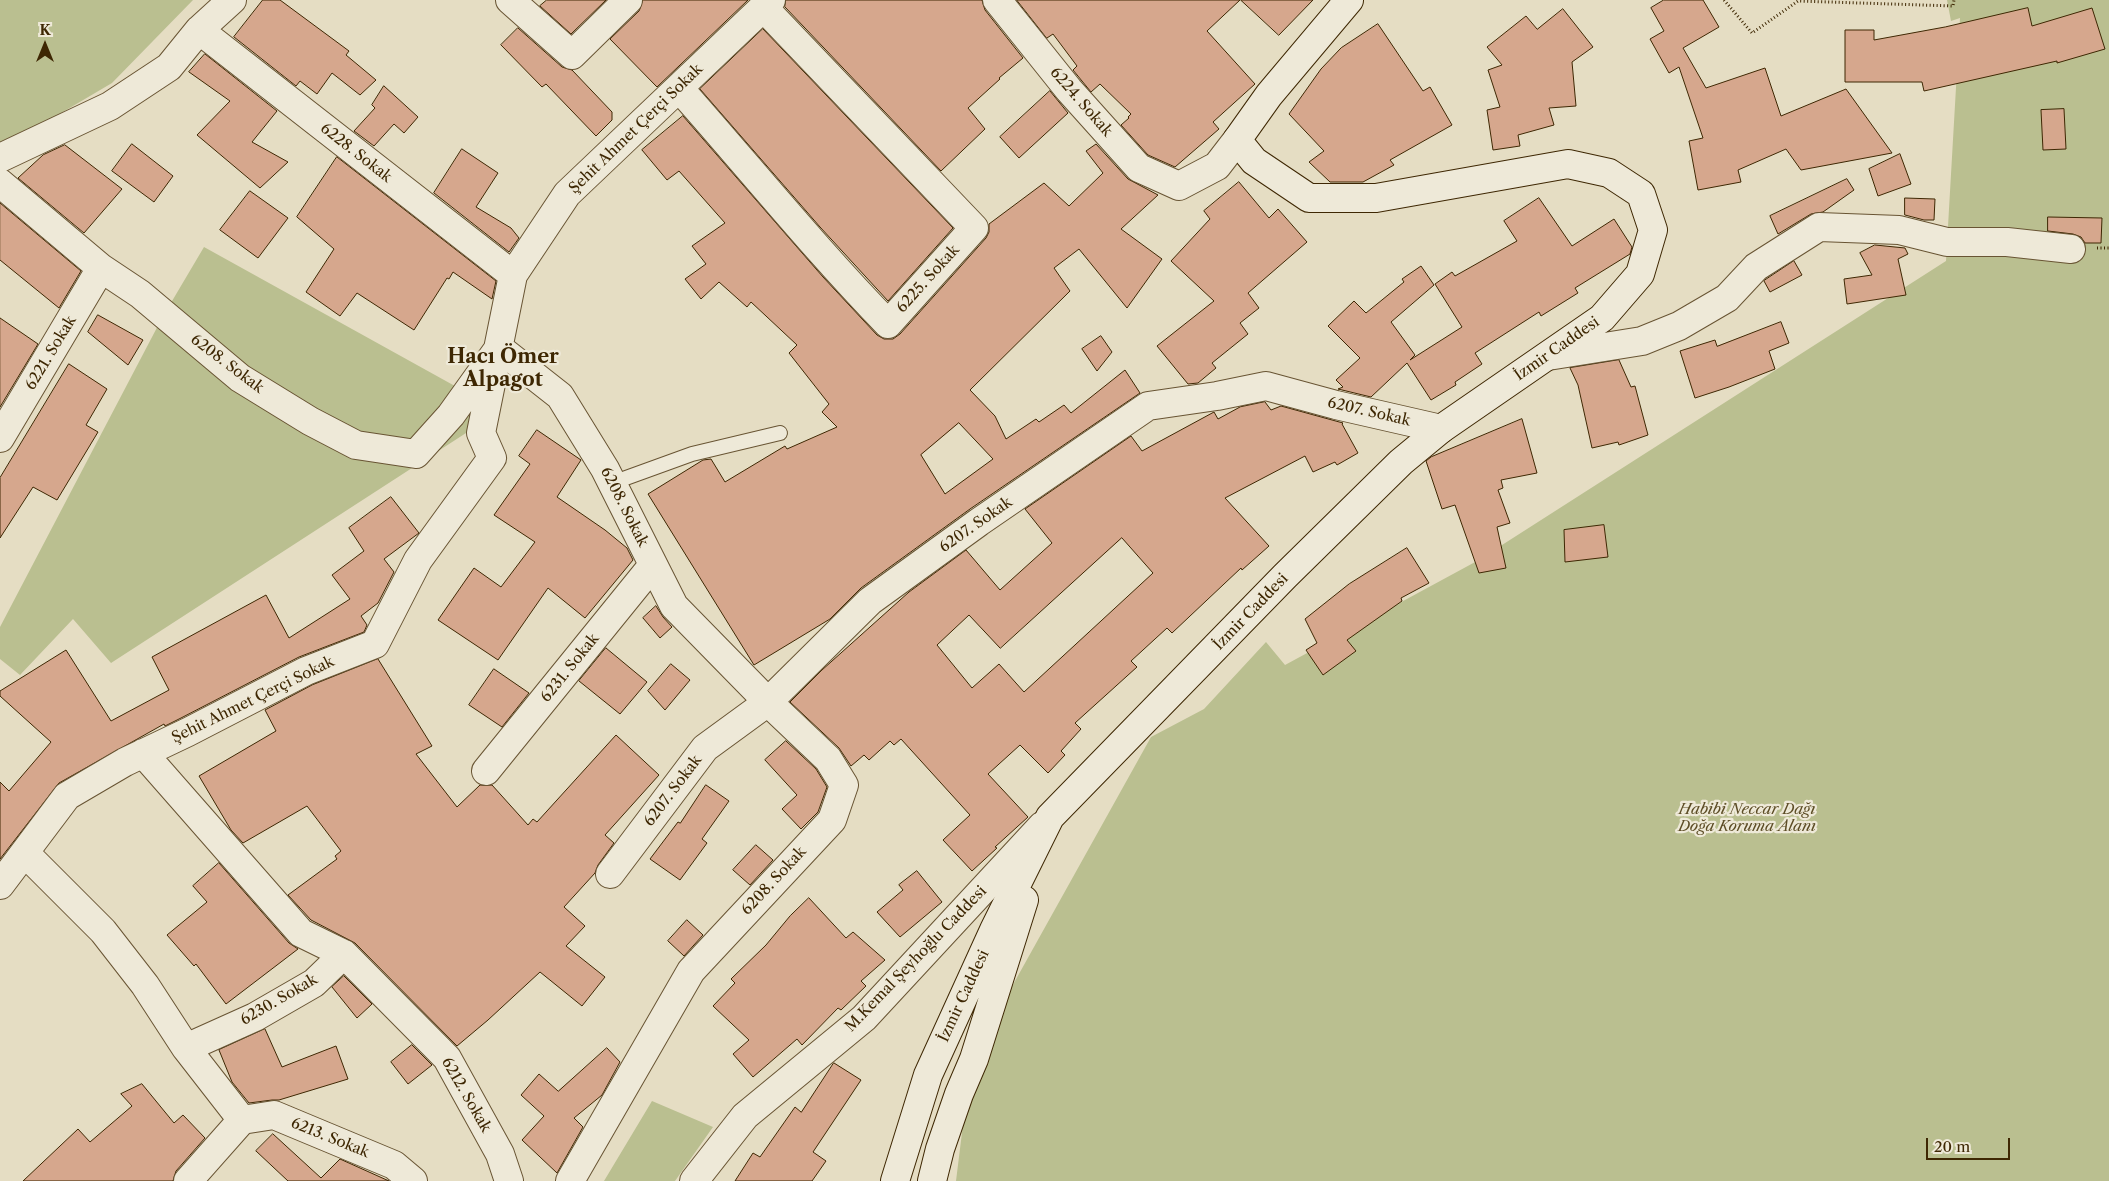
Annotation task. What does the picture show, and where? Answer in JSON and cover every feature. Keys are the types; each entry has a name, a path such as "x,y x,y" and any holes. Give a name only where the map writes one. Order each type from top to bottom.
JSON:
{"street":[{"path":"0,158 110,106 169,67 199,30 232,0"},
{"path":"510,0 572,55 628,0"},
{"name":"6224. Sokak","path":"997,0 1069,90 1139,168 1179,186 1217,166 1237,140"},
{"path":"1237,140 1269,95 1349,0"},
{"name":"Şehit Ahmet Çerçi Sokak","path":"0,885 68,796 142,753 188,732 306,671 375,644 418,560 492,458 482,433 513,275 567,194 767,4"},
{"name":"6225. Sokak","path":"679,88 747,164 844,279 888,324 974,228 767,4"},
{"name":"6228. Sokak","path":"199,30 513,275"},
{"name":"İzmir Caddesi","path":"895,1181 928,1075 994,930 1050,817 1292,570 1401,462 1441,429 1602,318 1640,274 1653,230 1641,194 1609,173 1568,164 1376,198 1309,198 1254,162 1237,140"},
{"name":"6208. Sokak","path":"0,183 101,268 140,294 240,378 310,421 356,445 416,454 452,415 499,348 560,396 612,483 674,606 768,702 828,758 844,785 832,820 691,971 570,1181"},
{"path":"1548,356 1642,341 1679,326 1727,298 1756,267 1819,227 1899,230 1947,242 2007,242 2070,249"},
{"name":"6221. Sokak","path":"0,438 101,268"},
{"name":"6207. Sokak","path":"610,874 705,748 768,702 870,601 979,522 1148,406 1217,396 1266,386 1336,405 1441,429"},
{"name":"6231. Sokak","path":"486,772 653,565"},
{"path":"142,753 301,933 344,954"},
{"name":"İzmir Caddesi","path":"932,1181 940,1149 959,1094 974,1059 1050,817"},
{"name":"M.Kemal Şeyhoğlu Caddesi","path":"694,1181 745,1116 864,1018 1050,817"},
{"path":"25,852 103,931 145,984 186,1048 242,1120 188,1181"},
{"name":"6230. Sokak","path":"186,1048 255,1017 314,983 344,954"},
{"name":"6212. Sokak","path":"344,954 447,1058 500,1154 509,1181"},
{"name":"6213. Sokak","path":"242,1120 274,1115 394,1165 413,1181"}],"lane":[{"path":"612,483 692,454 780,433"}],"path":[{"path":"1724,0 1752,33 1798,1 1953,6 1954,0"}],"green space":[{"path":"0,0 193,0 112,83 0,149"},
{"name":"Habibi Neccar Dağı Doğa Koruma Alanı","path":"1947,0 2109,0 2109,1181 956,1181 971,1060 1151,737 1204,709 1266,642 1285,665 1477,561 1946,261 1960,18 1951,21"},
{"path":"204,247 500,411 111,663 73,619 20,675 0,659 0,627 162,318"},
{"path":"652,1101 713,1127 675,1181 604,1181"}],"building":[{"path":"263,0 280,0 349,51 346,55 376,80 360,95 332,73 317,94 300,81 296,86 234,37"},
{"path":"547,0 606,0 571,34 540,6"},
{"path":"643,0 748,0 657,87 610,39 639,11"},
{"path":"786,0 982,0 985,10 1023,58 968,108 985,129 941,171 785,7"},
{"path":"1017,0 1240,0 1207,31 1255,84 1213,122 1219,129 1175,167 1148,155 1121,125 1131,114 1100,84 1091,92 1073,70 1077,66 1053,34 1047,38"},
{"path":"1241,0 1313,0 1279,35"},
{"path":"1664,0 1703,0 1719,27 1683,48 1706,88 1765,68 1781,116 1846,89 1892,153 1801,170 1786,149 1738,170 1741,182 1698,190 1689,141 1703,138 1679,67 1669,73 1650,39 1664,31 1651,8"},
{"path":"2028,8 2032,26 2092,8 2105,49 2057,63 2057,61 1924,91 1922,82 1845,82 1845,30 1874,30 1874,40 1945,27"},
{"path":"1563,9 1593,47 1572,62 1576,106 1549,108 1554,125 1518,135 1520,146 1493,150 1487,110 1500,107 1488,70 1502,65 1487,47 1526,16 1537,29"},
{"path":"1378,24 1423,91 1430,87 1452,125 1390,160 1394,165 1363,182 1330,182 1309,162 1324,151 1289,114 1321,69 1341,48"},
{"path":"518,28 562,67 572,70 612,112 612,120 596,136 546,84 542,87 501,45"},
{"path":"763,29 953,228 888,301 820,227 700,89"},
{"path":"205,54 277,111 252,142 288,162 260,188 197,135 230,101 189,72"},
{"path":"384,86 418,117 404,133 394,124 374,146 354,131 375,108 372,105"},
{"path":"1050,91 1068,113 1019,158 1000,137"},
{"path":"2064,109 2066,149 2043,150 2041,110"},
{"path":"683,116 823,277 877,335 884,339 893,339 900,334 986,238 989,232 989,224 1044,183 1069,206 1103,173 1086,151 1096,144 1128,179 1158,195 1121,229 1162,259 1127,308 1079,249 1054,268 1070,291 970,390 995,416 1006,439 1036,419 1039,422 1064,405 1071,413 1125,370 1140,393 970,509 861,588 830,619 754,665 648,494 703,460 711,459 725,482 785,446 787,449 837,427 822,412 829,404 789,353 797,345 751,302 747,307 719,282 701,299 685,279 706,264 692,246 725,223 679,171 667,180 642,150","holes":["959,423 993,459 945,494 921,455"]},
{"path":"132,144 173,176 154,202 112,171"},
{"path":"65,145 122,189 84,233 18,178 43,155"},
{"path":"462,149 498,173 476,207 511,228 519,238 509,252 434,193"},
{"path":"1900,154 1911,184 1878,196 1869,169"},
{"path":"337,157 496,281 492,299 453,272 449,279 447,278 414,330 357,293 340,316 306,292 334,249 297,217"},
{"path":"1847,179 1854,190 1823,212 1811,214 1778,234 1770,216"},
{"path":"1239,182 1269,218 1278,209 1307,242 1248,293 1259,308 1240,323 1248,334 1212,363 1216,368 1198,383 1188,384 1157,346 1214,301 1171,261 1210,219 1204,211"},
{"path":"250,191 288,218 258,258 220,230"},
{"path":"1539,198 1572,246 1614,219 1632,247 1630,254 1575,288 1578,293 1541,316 1539,312 1475,353 1482,364 1455,382 1456,385 1431,400 1407,363 1371,397 1338,389 1343,387 1336,380 1360,358 1328,326 1354,301 1366,313 1404,282 1402,279 1421,266 1434,285 1391,322 1415,355 1410,360 1462,327 1435,284 1452,272 1455,276 1517,241 1504,221"},
{"path":"1905,198 1935,199 1934,220 1924,220 1905,215"},
{"path":"0,203 81,271 59,308 0,260"},
{"path":"2048,217 2102,218 2101,243 2085,243 2081,237 2073,234 2048,231"},
{"path":"1875,245 1905,248 1908,254 1898,259 1906,295 1847,304 1844,279 1872,275 1860,253"},
{"path":"1794,261 1802,275 1770,292 1764,281"},
{"path":"98,315 143,340 128,365 88,332"},
{"path":"0,318 38,344 0,407"},
{"path":"1781,322 1789,343 1769,351 1775,369 1695,398 1680,351 1715,340 1717,346"},
{"path":"1101,336 1112,352 1097,371 1082,349"},
{"path":"1619,360 1631,387 1635,386 1648,435 1619,445 1618,442 1592,448 1578,385 1570,368"},
{"path":"69,364 107,389 86,425 98,432 57,500 33,487 0,538 0,478"},
{"path":"1265,402 1271,410 1281,406 1343,423 1358,453 1337,465 1335,462 1313,472 1305,456 1225,498 1269,546 1242,570 1241,568 1172,633 1167,628 1131,661 1137,667 1075,723 1081,729 1061,751 1065,755 1048,773 1020,745 988,774 1028,817 972,871 943,840 970,815 901,739 894,745 890,741 869,760 864,755 851,766 839,748 790,702 822,670 909,592 966,550 1000,590 1052,543 1025,509 1131,436 1142,451 1214,412 1218,419 1240,407","holes":["1122,538 1153,573 1024,692 999,664 972,688 937,645 969,615 1000,648"]},
{"path":"1522,419 1537,473 1501,480 1503,488 1498,490 1510,523 1497,527 1506,568 1479,573 1455,505 1442,509 1426,461 1431,457"},
{"path":"537,430 581,460 557,497 605,530 627,548 633,560 585,618 548,588 498,660 438,620 474,568 501,587 535,542 494,515 530,464 519,456"},
{"path":"391,497 419,533 384,559 394,572 378,603 361,616 367,625 364,632 299,657 165,726 164,724 59,783 0,859 0,782 9,791 51,742 0,696 0,691 66,650 111,721 169,690 152,657 266,595 289,638 350,599 332,575 364,551 349,528"},
{"path":"1604,525 1608,557 1565,562 1564,530"},
{"path":"1407,548 1429,583 1401,598 1402,601 1347,640 1356,651 1323,675 1306,650 1317,643 1305,619 1349,584"},
{"path":"656,606 672,627 660,638 643,618"},
{"path":"606,648 647,682 620,714 579,681"},
{"path":"378,659 432,746 416,754 457,807 480,785 492,785 528,825 533,819 537,822 616,735 659,775 605,835 614,843 598,865 595,873 564,907 585,926 566,946 605,977 582,1006 540,972 457,1046 355,943 311,920 288,895 337,859 335,856 341,851 307,806 243,843 231,830 199,776 276,731 265,710 312,685"},
{"path":"671,664 690,680 665,710 648,691"},
{"path":"494,669 529,693 502,727 469,705"},
{"path":"786,741 816,769 827,787 818,812 801,829 782,809 797,795 765,760"},
{"path":"706,785 729,801 702,839 707,843 680,880 650,859 678,822 680,823"},
{"path":"756,845 773,860 750,885 733,870"},
{"path":"219,863 289,943 298,949 226,1004 196,964 194,966 167,935 207,902 193,886"},
{"path":"917,871 942,902 900,937 877,912 903,890 899,885"},
{"path":"809,898 846,938 853,932 885,960 861,981 866,986 841,1010 838,1008 802,1045 797,1039 753,1077 733,1054 749,1040 713,1006 735,983 731,979 766,945 790,916"},
{"path":"687,920 703,935 684,956 668,941"},
{"path":"344,976 372,1004 357,1018 332,987"},
{"path":"265,1029 282,1067 336,1046 348,1079 279,1100 249,1103 232,1082 219,1050"},
{"path":"412,1045 432,1065 408,1084 391,1062"},
{"path":"607,1048 620,1062 602,1095 574,1118 583,1127 557,1173 522,1140 544,1116 521,1095 539,1074 558,1091"},
{"path":"834,1063 861,1080 813,1152 826,1161 812,1181 735,1181 753,1153 760,1157 795,1107 801,1112"},
{"path":"142,1084 174,1123 183,1115 205,1138 176,1171 173,1181 23,1181 78,1129 90,1142 132,1106 121,1094"},
{"path":"273,1134 321,1178 340,1159 389,1181 288,1181 256,1151"}],"district":[{"name":"Hacı Ömer Alpagot","path":"503,368"}]}
